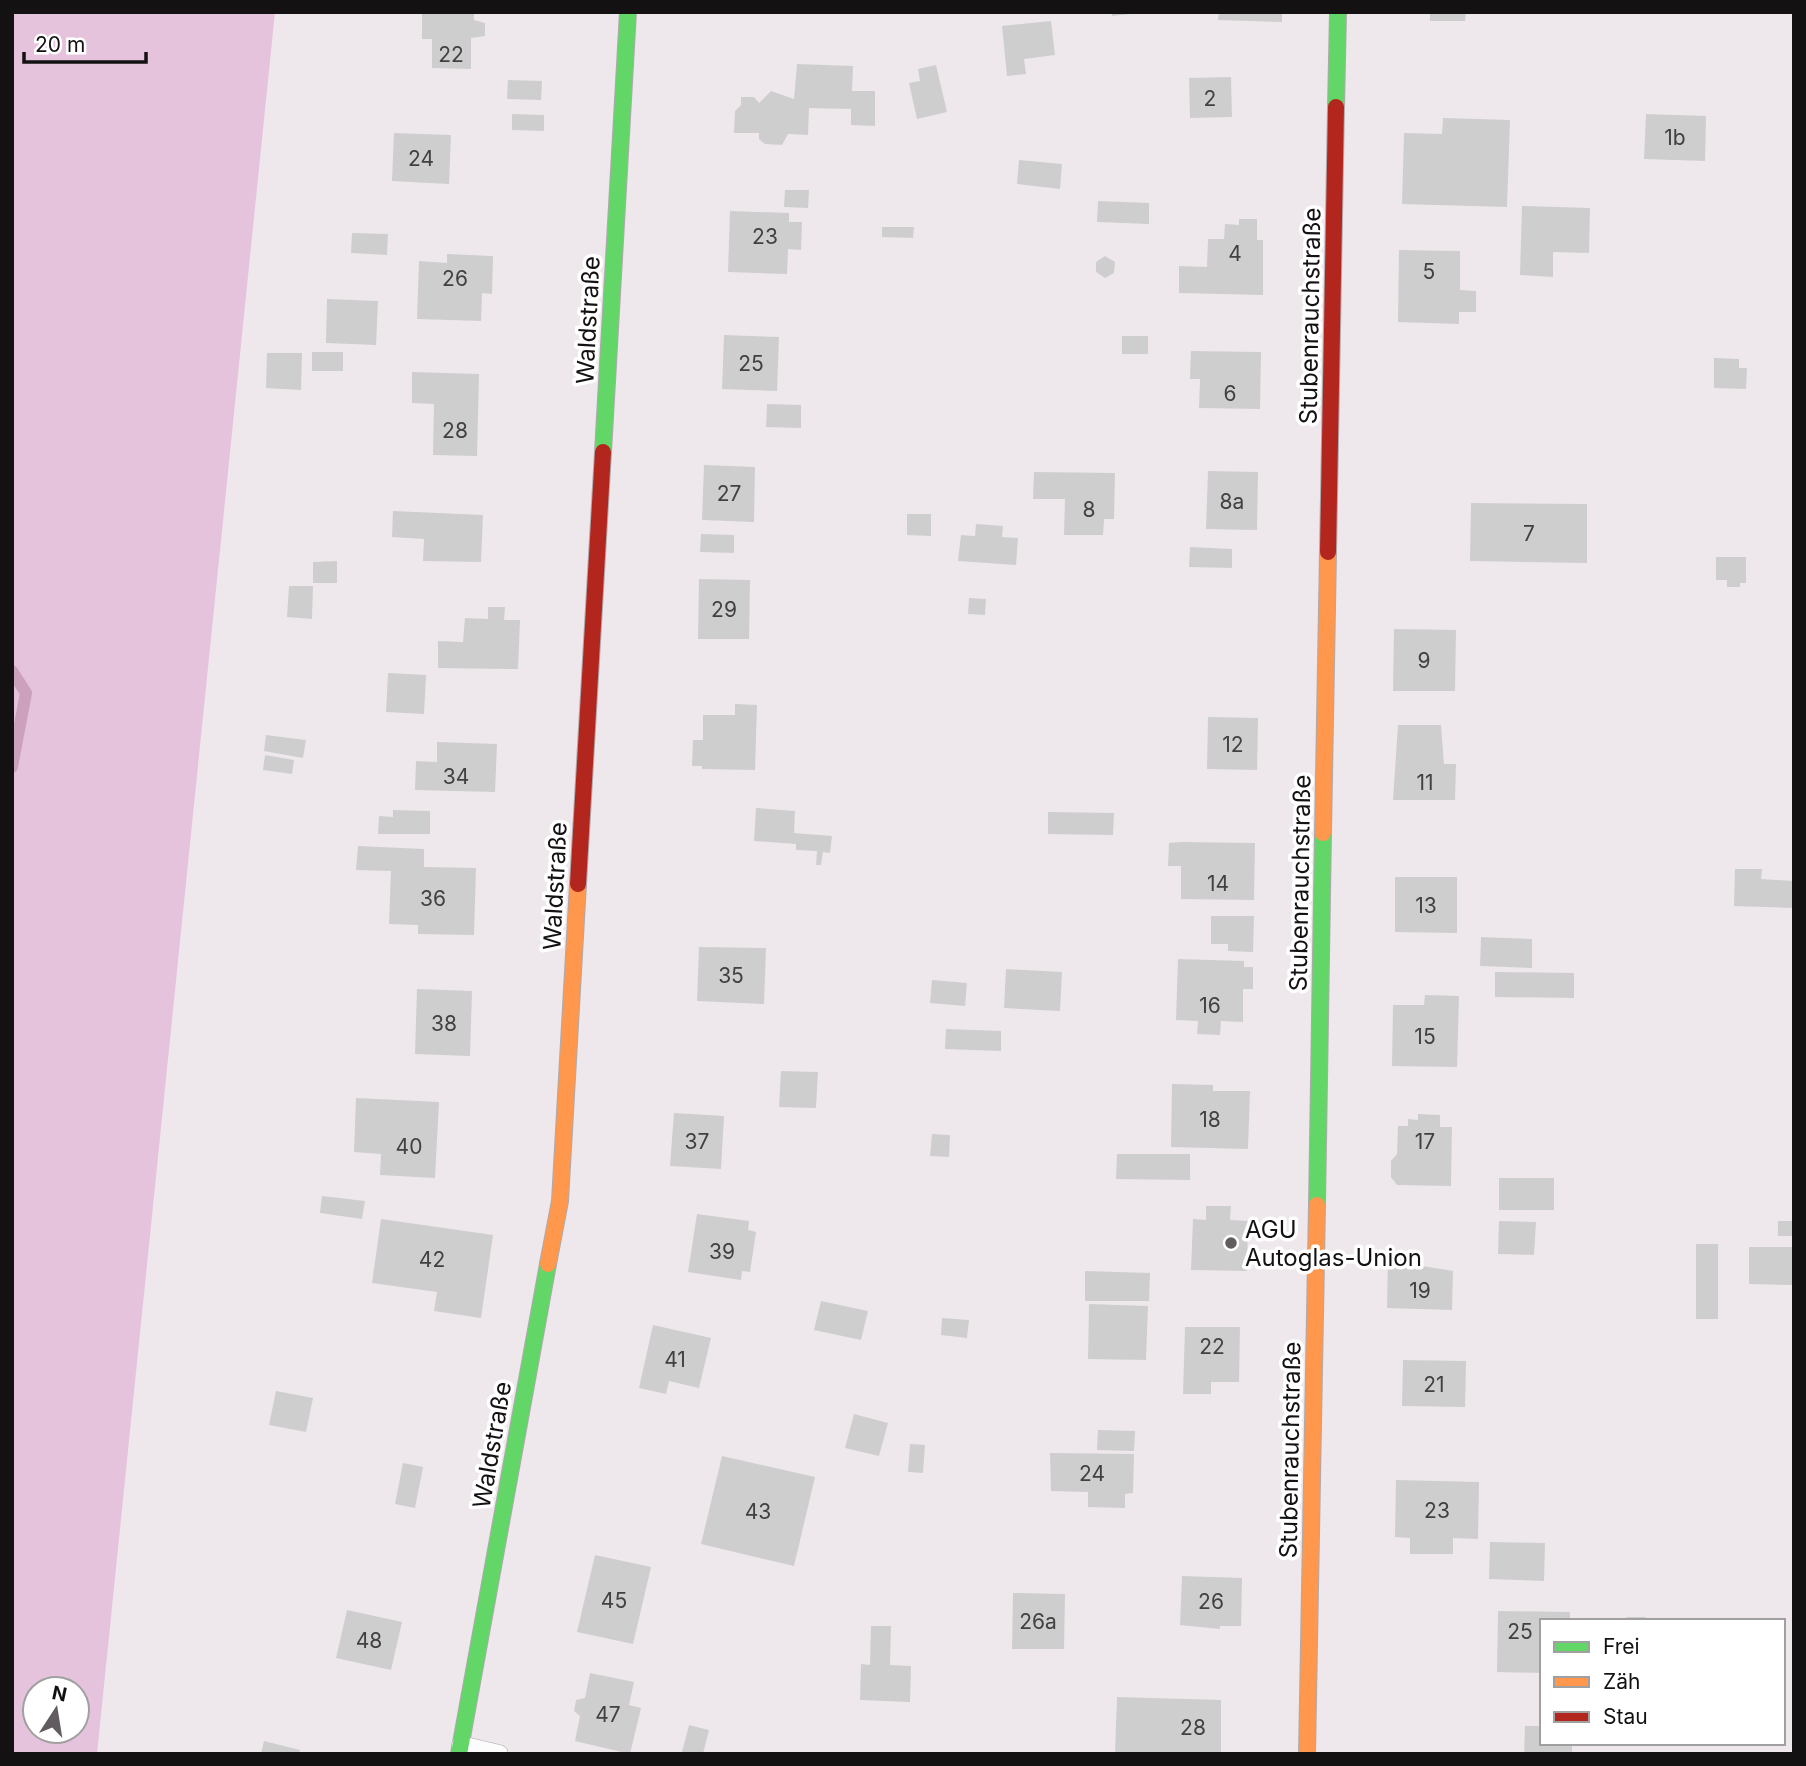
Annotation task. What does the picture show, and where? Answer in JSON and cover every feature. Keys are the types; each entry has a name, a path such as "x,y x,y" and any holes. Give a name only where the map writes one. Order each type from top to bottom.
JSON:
{"street":[{"name":"Waldstraße","path":"460,1749 560,1201 628,12"},
{"name":"Stubenrauchstraße","path":"1307,1754 1338,12"}],"lane":[{"path":"460,1749 499,1754"}],"shaded area":[{"path":"12,12 275,12 97,1754 12,1754"}],"building":[{"path":"422,12 474,12 474,20 485,23 485,36 471,38 471,69 432,68 432,39 422,39"},
{"path":"1112,12 1129,12 1130,14 1112,16"},
{"path":"1219,12 1282,12 1282,22 1218,20"},
{"path":"1430,12 1466,12 1465,21 1430,21"},
{"path":"1051,21 1055,55 1024,59 1026,74 1007,76 1002,26"},
{"path":"797,64 853,66 852,91 875,91 875,126 851,125 851,109 809,108 808,135 788,134 782,145 765,144 759,139 759,133 734,133 735,111 741,105 741,97 754,97 759,103 771,91 794,99"},
{"path":"936,65 947,112 917,119 909,83 920,81 918,69"},
{"path":"1231,77 1232,117 1190,118 1189,78"},
{"path":"508,80 542,81 541,100 507,99"},
{"path":"512,114 544,115 544,131 512,130"},
{"path":"1646,114 1706,116 1705,161 1644,159"},
{"path":"1443,118 1510,120 1507,207 1402,204 1404,133 1442,134"},
{"path":"394,133 451,135 449,184 392,181"},
{"path":"1019,160 1062,164 1060,189 1017,184"},
{"path":"785,190 809,190 808,208 784,207"},
{"path":"1098,201 1149,203 1149,224 1097,222"},
{"path":"1522,206 1590,208 1589,253 1553,252 1553,277 1520,275"},
{"path":"730,211 789,213 789,222 802,222 801,250 788,249 787,274 728,272"},
{"path":"1239,219 1257,219 1257,240 1263,240 1263,295 1179,293 1179,266 1207,267 1208,239 1224,239 1225,224 1239,225"},
{"path":"882,227 914,227 913,238 882,237"},
{"path":"352,233 388,234 387,255 351,253"},
{"path":"1399,250 1460,251 1460,290 1476,291 1476,312 1459,312 1459,324 1398,322"},
{"path":"447,254 493,256 492,294 482,293 481,321 417,319 419,261 447,263"},
{"path":"1105,256 1115,262 1114,273 1105,278 1096,272 1096,262"},
{"path":"327,299 378,301 376,345 326,343"},
{"path":"724,335 779,337 777,391 722,389"},
{"path":"1122,336 1148,336 1148,354 1122,354"},
{"path":"1191,351 1261,352 1260,409 1199,408 1200,379 1190,379"},
{"path":"312,352 343,352 343,371 312,371"},
{"path":"267,353 302,353 301,390 266,388"},
{"path":"1714,358 1739,359 1739,368 1747,368 1746,389 1714,388"},
{"path":"412,372 479,374 477,456 433,455 434,404 412,403"},
{"path":"767,404 801,405 801,428 766,427"},
{"path":"704,465 755,467 754,522 702,520"},
{"path":"1208,471 1258,472 1257,530 1206,529"},
{"path":"1034,472 1115,473 1114,519 1104,519 1103,535 1064,535 1065,499 1033,499"},
{"path":"1471,503 1587,504 1587,563 1470,561"},
{"path":"393,511 483,515 481,562 423,561 424,539 392,537"},
{"path":"907,514 931,514 931,536 907,535"},
{"path":"976,524 1003,526 1002,537 1018,538 1016,565 958,561 961,535 975,536"},
{"path":"701,534 734,535 734,553 700,552"},
{"path":"1190,547 1232,549 1232,568 1189,567"},
{"path":"1716,557 1746,557 1746,583 1740,583 1740,587 1727,587 1727,580 1716,580"},
{"path":"337,561 337,583 313,583 313,562"},
{"path":"699,579 750,580 749,639 698,639"},
{"path":"289,586 313,586 312,619 287,617"},
{"path":"969,598 986,599 985,615 968,614"},
{"path":"488,607 505,607 504,620 520,620 518,669 438,668 438,641 463,642 465,618 488,619"},
{"path":"1394,629 1456,630 1455,691 1393,691"},
{"path":"388,673 426,675 424,714 386,712"},
{"path":"735,704 757,705 755,770 702,769 702,766 692,766 693,740 703,740 703,715 735,715"},
{"path":"1208,717 1258,718 1257,770 1207,769"},
{"path":"1398,725 1441,725 1444,764 1456,764 1455,800 1393,800"},
{"path":"266,735 306,740 303,758 264,751"},
{"path":"437,742 497,744 495,792 415,790 416,761 437,762"},
{"path":"265,755 294,760 292,774 263,770"},
{"path":"756,808 795,811 794,833 832,836 830,853 823,852 821,865 816,865 817,851 796,850 796,844 754,841"},
{"path":"393,810 430,811 430,834 378,834 379,816 393,817"},
{"path":"1048,812 1114,813 1113,835 1048,834"},
{"path":"1169,843 1255,843 1254,900 1181,899 1181,866 1168,866"},
{"path":"358,846 424,849 424,867 476,868 474,935 418,934 418,925 389,924 391,871 356,870"},
{"path":"1735,869 1762,869 1761,879 1794,881 1793,908 1734,906"},
{"path":"1395,877 1457,877 1457,933 1395,932"},
{"path":"1211,916 1254,916 1253,952 1228,951 1228,944 1211,944"},
{"path":"1481,937 1532,939 1532,968 1480,966"},
{"path":"699,947 766,948 764,1004 697,1001"},
{"path":"1178,959 1244,961 1244,967 1253,967 1253,989 1243,989 1243,1022 1221,1021 1220,1035 1197,1034 1198,1021 1176,1020"},
{"path":"1006,969 1062,972 1060,1011 1004,1008"},
{"path":"1495,972 1574,973 1574,998 1495,997"},
{"path":"932,980 967,983 965,1006 930,1003"},
{"path":"417,989 472,991 470,1056 415,1054"},
{"path":"1425,995 1459,996 1457,1067 1392,1066 1393,1005 1424,1005"},
{"path":"946,1029 1001,1031 1001,1051 945,1049"},
{"path":"781,1071 818,1072 816,1108 779,1107"},
{"path":"1172,1084 1213,1085 1213,1091 1250,1091 1248,1149 1171,1147"},
{"path":"356,1098 439,1102 435,1178 380,1175 381,1154 354,1152"},
{"path":"674,1113 724,1116 721,1169 670,1166"},
{"path":"1418,1114 1440,1115 1440,1127 1452,1127 1451,1186 1397,1185 1391,1177 1391,1161 1397,1154 1398,1126 1408,1126 1408,1119 1418,1120"},
{"path":"932,1134 950,1135 949,1157 930,1156"},
{"path":"1117,1154 1190,1154 1190,1180 1116,1179"},
{"path":"1499,1178 1554,1178 1554,1210 1499,1210"},
{"path":"322,1196 365,1201 362,1219 320,1213"},
{"path":"1206,1206 1231,1206 1230,1220 1248,1221 1247,1271 1191,1270 1193,1219 1206,1220"},
{"path":"697,1214 749,1221 748,1230 756,1232 750,1272 742,1271 741,1280 688,1272"},
{"path":"381,1219 493,1235 481,1318 434,1311 437,1292 372,1283"},
{"path":"1499,1221 1536,1222 1534,1255 1498,1254"},
{"path":"1778,1221 1793,1221 1794,1236 1778,1236"},
{"path":"1696,1244 1718,1244 1718,1319 1696,1319"},
{"path":"1749,1247 1794,1247 1794,1285 1749,1284"},
{"path":"1388,1253 1422,1254 1422,1266 1453,1271 1452,1310 1387,1308"},
{"path":"1085,1271 1150,1273 1149,1301 1085,1301"},
{"path":"821,1301 868,1311 861,1340 814,1330"},
{"path":"1089,1304 1148,1306 1146,1360 1088,1359"},
{"path":"942,1318 969,1320 967,1338 941,1335"},
{"path":"653,1325 711,1338 699,1388 669,1381 666,1394 639,1388"},
{"path":"1185,1327 1240,1327 1239,1382 1211,1382 1211,1394 1183,1394"},
{"path":"1403,1360 1466,1361 1465,1407 1402,1406"},
{"path":"276,1391 313,1398 306,1432 269,1425"},
{"path":"854,1414 888,1423 879,1456 845,1448"},
{"path":"1098,1430 1135,1431 1134,1451 1097,1450"},
{"path":"910,1444 925,1445 923,1473 908,1472"},
{"path":"1050,1453 1134,1454 1133,1493 1125,1494 1125,1508 1088,1507 1088,1492 1051,1491"},
{"path":"722,1456 815,1477 794,1566 701,1544"},
{"path":"403,1463 423,1467 415,1508 395,1504"},
{"path":"1396,1480 1479,1482 1478,1539 1453,1538 1453,1554 1410,1554 1410,1538 1395,1537"},
{"path":"1490,1542 1545,1543 1544,1581 1489,1579"},
{"path":"595,1555 651,1567 633,1644 577,1632"},
{"path":"1182,1576 1242,1578 1241,1626 1220,1626 1220,1629 1180,1625"},
{"path":"1013,1593 1065,1594 1064,1649 1012,1649"},
{"path":"347,1610 402,1622 391,1670 336,1658"},
{"path":"1498,1611 1570,1612 1570,1619 1540,1619 1540,1673 1497,1672"},
{"path":"1626,1617 1646,1617 1646,1619"},
{"path":"871,1626 891,1626 890,1665 911,1666 910,1702 860,1700 861,1664 870,1665"},
{"path":"590,1673 634,1682 629,1705 641,1708 630,1754 575,1741 580,1716 574,1711 576,1700 585,1698"},
{"path":"1117,1697 1221,1700 1221,1754 1115,1754"},
{"path":"689,1725 709,1730 703,1754 682,1752"},
{"path":"1525,1726 1540,1726 1540,1745 1572,1745 1572,1754 1524,1754"},
{"path":"264,1741 300,1750 299,1754 261,1754"}],"waterway":[{"path":"12,671 26,693 12,767"}],"traffic: fast":[{"path":"603,452 628,12"},
{"path":"1336,107 1338,12"},
{"path":"1317,1205 1323,833"},
{"path":"459,1754 548,1264"}],"traffic: slow":[{"path":"1323,833 1328,552"},
{"path":"548,1264 560,1201 578,884"},
{"path":"1307,1754 1317,1205"}],"traffic: jam":[{"path":"1328,552 1336,107"},
{"path":"578,884 603,452"}],"place":[{"name":"AGU Autoglas-Union","path":"1231,1243"}]}
